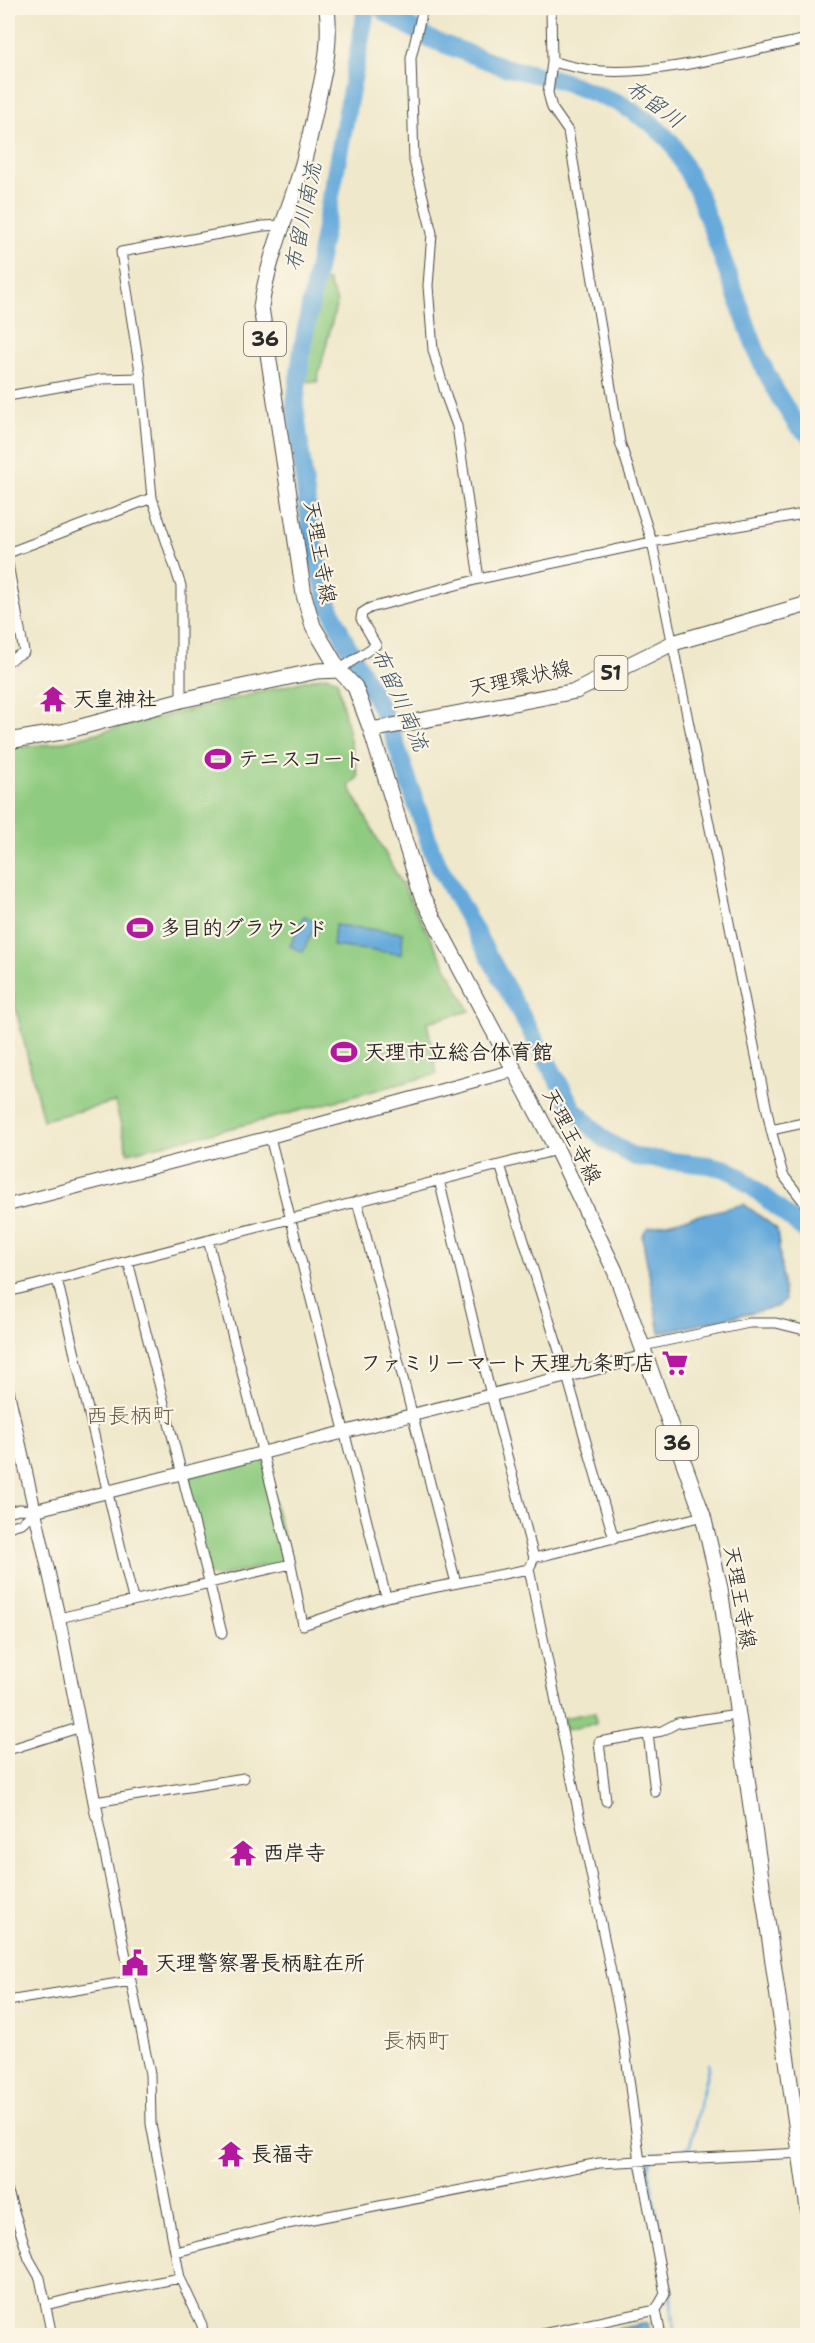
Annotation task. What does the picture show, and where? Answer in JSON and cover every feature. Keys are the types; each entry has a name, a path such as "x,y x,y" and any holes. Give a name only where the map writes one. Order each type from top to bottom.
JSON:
{"main road":[{"name":"天理王寺線","path":"327,8 328,55 301,170 265,277 261,307 303,595 313,626 355,687 374,729 422,897 557,1150 615,1271 703,1516 720,1588 803,2153 807,2209"},
{"name":"天理環状線","path":"374,729 576,691 673,643 807,604"},
{"path":"8,741 62,732 181,700 342,667"}],"street":[{"path":"551,8 551,65 548,93 552,108 568,131 620,442 652,542 771,1130 783,1174 807,1207"},
{"path":"422,10 411,58 414,160 432,233 428,286 433,350 457,426 479,579"},
{"path":"551,65 600,72 664,68 807,39"},
{"path":"181,700 181,586 152,498 141,378 121,252 263,226 281,225"},
{"path":"8,396 102,379 141,378"},
{"path":"8,554 152,498"},
{"path":"342,667 376,645 361,619 365,610 479,579 652,542 807,513"},
{"path":"8,564 24,652 8,661"},
{"path":"8,1206 515,1070"},
{"path":"771,1130 807,1122"},
{"path":"270,1137 386,1597"},
{"path":"8,1292 557,1150"},
{"path":"500,1165 567,1376 614,1539"},
{"path":"439,1180 490,1395 534,1558 529,1569 622,2026 640,2162 665,2294 656,2310 661,2336"},
{"path":"357,1201 456,1583"},
{"path":"208,1240 291,1564 303,1625 386,1597 529,1569"},
{"path":"128,1260 222,1632"},
{"path":"57,1279 133,1599"},
{"path":"8,1512 19,1509 36,1510 181,1475 344,1431 567,1376 644,1351 749,1323 776,1323 807,1331"},
{"path":"8,1392 59,1618 150,2073 151,2124 180,2278 202,2325 203,2336"},
{"path":"8,1527 22,1523 36,1510"},
{"path":"534,1558 703,1516"},
{"path":"59,1618 291,1564"},
{"path":"606,1801 599,1742 662,1731 677,1723 737,1714"},
{"path":"8,1750 81,1727"},
{"path":"648,1733 656,1792"},
{"path":"95,1802 244,1778"},
{"path":"8,2001 131,1981"},
{"path":"176,2252 282,2225 598,2163 803,2153"},
{"path":"8,2192 29,2259 40,2278 52,2336"},
{"path":"46,2306 70,2299 180,2278"},
{"path":"533,2336 656,2310"}],"green space":[{"path":"328,281 337,302 317,382 302,381 308,319 316,282"},
{"path":"325,676 337,679 358,777 349,786 470,1011 427,1022 437,1074 128,1153 115,1102 43,1120 8,976 8,748 53,744"},
{"path":"263,1457 288,1557 284,1561 218,1577 209,1575 187,1490 191,1476"},
{"path":"595,1712 596,1724 566,1730 563,1718"}],"water":[{"path":"304,916 317,921 303,952 290,946"},
{"path":"335,925 403,933 401,954 333,946"},
{"path":"744,1204 777,1229 785,1300 776,1307 660,1333 642,1236 647,1228"},
{"path":"648,2323 651,2335 588,2335"}],"waterway":[{"name":"布留川南流","path":"363,8 365,16 302,349 295,405 311,535 327,600 344,639 390,726 434,857 574,1110 605,1140 635,1157 726,1169 739,1176 808,1233"},
{"name":"布留川","path":"380,8 430,39 504,67 560,80 619,103 651,123 672,143 698,192 759,358 796,424 808,434"},
{"path":"675,2336 668,2273 648,2169 653,2153 682,2151 690,2146 709,2064"}],"place":[{"name":"天皇神社","path":"53,699"},
{"name":"テニスコート","path":"218,759"},
{"name":"多目的グラウンド","path":"140,928"},
{"name":"天理市立総合体育館","path":"344,1052"},
{"name":"ファミリーマート天理九条町店","path":"675,1363"},
{"name":"西岸寺","path":"243,1853"},
{"name":"天理警察署長柄駐在所","path":"135,1963"},
{"name":"長福寺","path":"231,2154"}],"district":[{"name":"西長柄町","path":"130,1415"},
{"name":"長柄町","path":"416,2040"}]}
